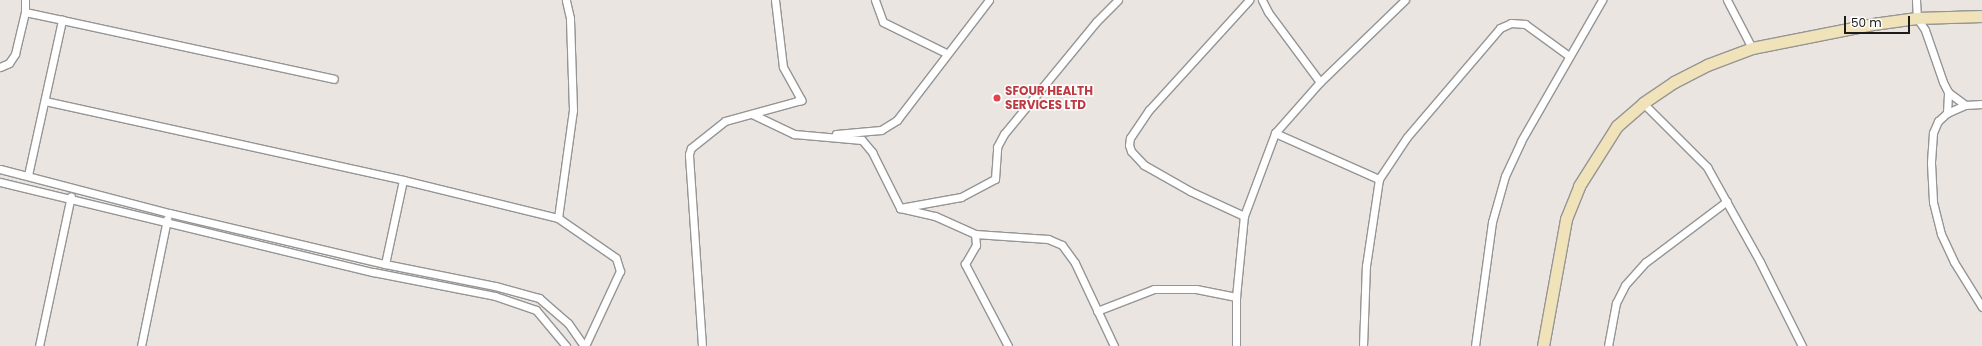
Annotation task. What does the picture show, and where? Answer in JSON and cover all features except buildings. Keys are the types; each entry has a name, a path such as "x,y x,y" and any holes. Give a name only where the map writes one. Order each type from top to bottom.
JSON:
{"main road":[{"path":"1543,346 1564,226 1579,186 1617,126 1643,103 1674,82 1708,65 1752,48 1833,31 1917,18 1982,16"}],"street":[{"path":"0,67 9,63 15,54 25,12 25,0"},
{"path":"558,218 574,110 570,18 566,0"},
{"path":"775,0 783,67 801,100"},
{"path":"875,0 883,22 946,53"},
{"path":"811,135 881,130 897,120 946,53 990,0"},
{"path":"900,208 961,197 995,179 997,148 1004,134 1096,22 1118,0"},
{"path":"1244,216 1190,191 1144,165 1131,151 1129,145 1130,138 1149,110 1249,0"},
{"path":"1262,0 1268,12 1320,82"},
{"path":"1236,346 1236,297 1244,216 1275,133 1320,82 1405,0"},
{"path":"1475,346 1492,222 1505,176 1569,56 1602,0"},
{"path":"1727,0 1752,48"},
{"path":"1916,0 1917,18 1925,30 1938,71 1948,92 1965,105"},
{"path":"25,12 334,79"},
{"path":"28,175 62,20"},
{"path":"1363,346 1366,266 1379,179 1407,137 1500,28 1511,23 1525,24 1569,56"},
{"path":"1947,113 1948,92"},
{"path":"801,100 752,114 794,134 862,140 872,152 900,208"},
{"path":"702,346 689,154 690,148 725,121 801,100"},
{"path":"0,169 28,175 72,190 385,264 495,286 538,298 568,323 584,346 619,278 619,267 616,258 558,218 403,180 45,101"},
{"path":"1643,103 1707,167 1727,201 1802,346"},
{"path":"1982,104 1965,105 1947,113 1938,121 1933,133 1931,164 1933,202 1941,234 1954,262 1982,307"},
{"path":"1275,133 1379,179"},
{"path":"385,264 403,180"},
{"path":"0,182 373,272 495,296 536,310 566,346"},
{"path":"39,346 72,190"},
{"path":"1608,346 1616,303 1625,285 1646,262 1727,201"},
{"path":"900,208 935,216 975,234 1048,239 1062,245 1075,263 1114,346"},
{"path":"141,346 169,213"},
{"path":"975,234 976,245 965,264 1008,346"},
{"path":"1097,311 1154,289 1196,289 1236,297"}],"place":[{"name":"SFOUR HEALTH SERVICES LTD","path":"997,98"}]}
